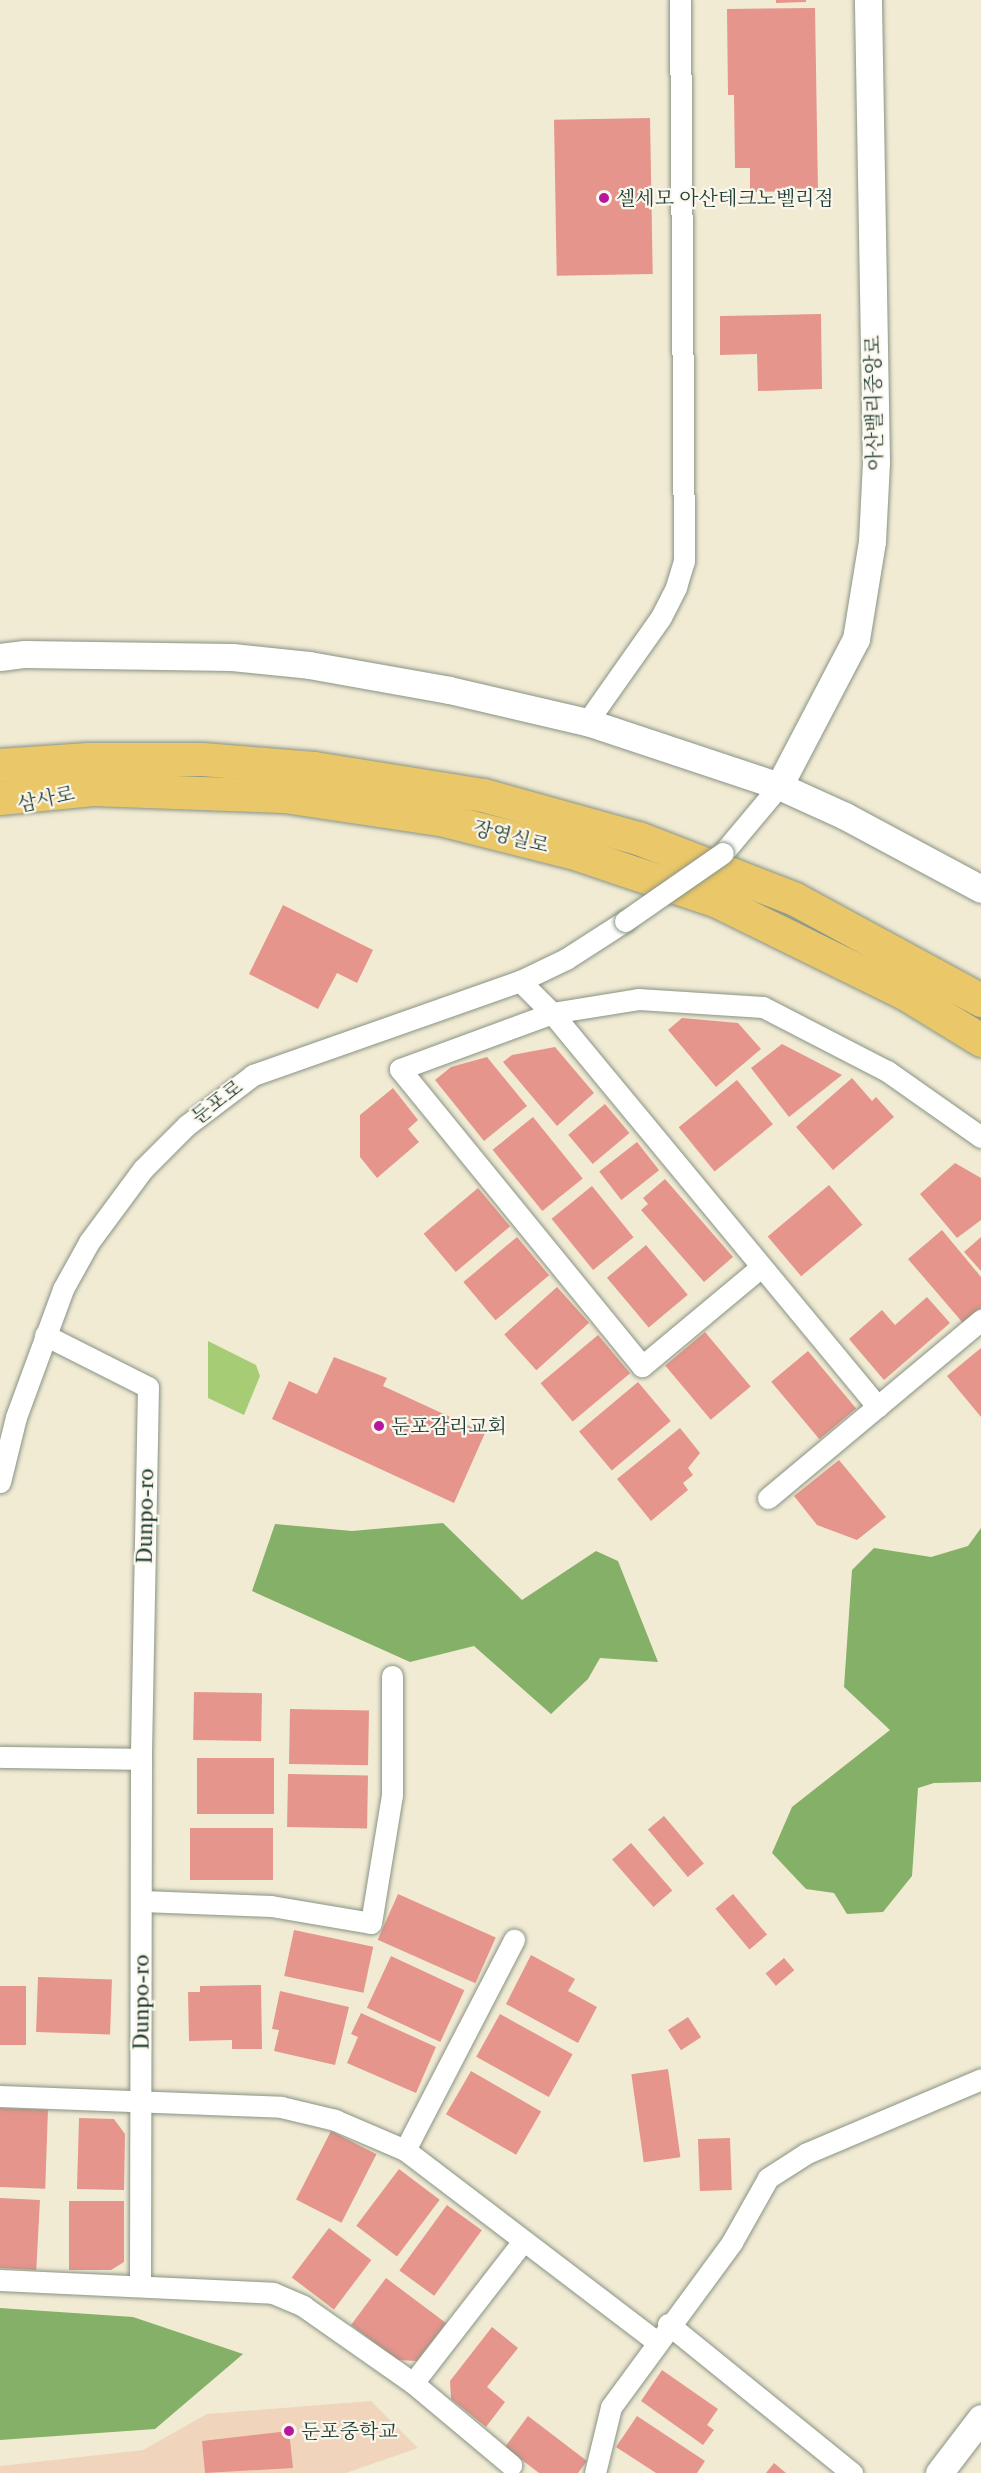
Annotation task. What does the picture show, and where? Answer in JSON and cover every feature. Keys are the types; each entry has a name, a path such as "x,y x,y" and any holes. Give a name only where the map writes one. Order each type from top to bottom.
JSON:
{"highway":[{"name":"장영실로","path":"0,765 88,759 202,759 314,768 483,795 638,838 795,899 981,1000"},
{"name":"장영실로","path":"0,798 93,789 284,796 440,819 578,854 715,900 906,994 981,1040"},
{"name":"삼사로","path":"0,809 93,789"},
{"path":"906,994 981,1058"}],"street":[{"path":"587,722 661,617 676,587 684,561 680,0"},
{"name":"아산밸리중앙로","path":"779,786 856,639 872,541 876,462 868,0"},
{"path":"0,657 25,654 232,657 309,665 449,690 587,722 779,786 845,816 981,889"},
{"name":"둔포로","path":"0,1482 16,1417 45,1335 63,1289 89,1242 143,1169 220,1096 253,1075 317,1050 520,981 566,959 723,853 779,786"},
{"path":"520,981 552,1013 878,1407"},
{"path":"761,1267 642,1366 400,1069 552,1013 638,999 763,1007 887,1071 981,1137"},
{"path":"768,1498 981,1320"},
{"name":"Dunpo-ro","path":"45,1335 148,1387 141,1759 140,2285"},
{"path":"142,1901 271,1906 371,1923 392,1794 392,1676"},
{"path":"0,1757 141,1759"},
{"path":"405,2150 514,1940"},
{"path":"595,2473 611,2407 668,2324 732,2242 768,2178 807,2153 981,2079"},
{"path":"0,2096 281,2107 335,2120 405,2150 656,2341"},
{"path":"413,2383 523,2241"},
{"path":"0,2280 273,2293 303,2306 413,2383 511,2465"},
{"path":"668,2324 852,2473"},
{"path":"939,2473 981,2418"}],"shaded area":[{"name":"둔포중학교","path":"371,2401 418,2448 346,2473 0,2473 0,2466 143,2450 207,2414"}],"green space":[{"path":"208,1341 256,1365 260,1376 244,1415 208,1398"},
{"path":"443,1523 522,1600 596,1551 618,1561 658,1662 600,1658 588,1679 551,1714 474,1646 410,1662 252,1591 275,1524 352,1531"},
{"path":"981,1528 981,1782 934,1783 918,1788 912,1876 883,1912 847,1914 834,1893 806,1889 772,1853 792,1807 890,1730 844,1687 852,1570 874,1548 931,1557 968,1546"},
{"path":"0,2308 133,2317 243,2354 155,2429 0,2440"}],"building":[{"path":"776,0 806,0 806,2 776,3"},
{"path":"815,8 818,191 750,192 750,168 735,168 734,95 728,95 727,9"},
{"name":"셀세모 아산테크노벨리점","path":"650,118 653,274 557,276 554,120"},
{"path":"821,314 822,389 758,391 757,354 720,355 720,316"},
{"path":"283,905 373,950 357,983 337,973 318,1009 249,974"},
{"path":"682,1018 738,1023 761,1049 716,1087 668,1030"},
{"path":"782,1044 842,1075 789,1117 751,1068"},
{"path":"555,1047 594,1093 557,1126 503,1062 512,1055"},
{"path":"487,1057 527,1106 484,1141 435,1080 451,1067"},
{"path":"852,1078 872,1101 876,1097 894,1117 833,1170 796,1127"},
{"path":"737,1080 773,1124 715,1171 679,1127"},
{"path":"393,1088 418,1120 408,1129 419,1142 377,1178 360,1157 360,1115"},
{"path":"605,1104 629,1133 593,1164 568,1135"},
{"path":"533,1117 583,1178 542,1211 493,1150"},
{"path":"637,1142 659,1170 621,1200 599,1172"},
{"path":"955,1163 981,1178 981,1220 957,1238 920,1194"},
{"path":"665,1179 733,1257 704,1282 641,1210 648,1204 643,1198"},
{"path":"829,1185 862,1225 801,1276 768,1236"},
{"path":"592,1186 634,1237 593,1270 552,1219"},
{"path":"478,1188 510,1226 456,1272 424,1234"},
{"path":"942,1230 981,1277 981,1308 963,1323 908,1259"},
{"path":"517,1237 549,1275 496,1320 463,1282"},
{"path":"981,1237 981,1271 964,1252"},
{"path":"646,1245 688,1295 649,1328 607,1278"},
{"path":"557,1287 589,1323 536,1370 504,1335"},
{"path":"927,1297 950,1323 884,1380 849,1339 882,1310 895,1325"},
{"path":"705,1332 751,1386 711,1420 665,1365"},
{"path":"598,1335 630,1373 573,1422 541,1383"},
{"path":"981,1348 981,1417 947,1376"},
{"path":"808,1351 856,1408 819,1439 771,1382"},
{"name":"둔포감리교회","path":"334,1357 387,1378 383,1386 485,1433 454,1503 272,1419 289,1381 317,1394"},
{"path":"638,1382 671,1421 612,1471 579,1431"},
{"path":"680,1428 700,1453 688,1468 693,1475 683,1483 688,1490 651,1521 617,1479"},
{"path":"839,1460 886,1517 857,1540 817,1525 794,1496"},
{"path":"194,1692 262,1693 261,1741 193,1740"},
{"path":"290,1709 369,1710 368,1765 289,1764"},
{"path":"197,1758 274,1758 274,1814 197,1814"},
{"path":"288,1774 368,1775 367,1828 287,1827"},
{"path":"664,1816 704,1863 688,1877 648,1829"},
{"path":"190,1828 273,1828 273,1880 190,1880"},
{"path":"631,1843 672,1891 653,1907 612,1859"},
{"path":"398,1894 496,1938 475,1983 378,1940"},
{"path":"733,1894 767,1935 749,1949 715,1909"},
{"path":"294,1930 373,1947 363,1993 284,1976"},
{"path":"531,1955 575,1979 568,1991 597,2007 578,2043 506,2004"},
{"path":"391,1956 464,1990 440,2042 367,2008"},
{"path":"784,1958 794,1970 776,1986 766,1973"},
{"path":"38,1977 112,1980 110,2035 36,2032"},
{"path":"261,1985 262,2049 232,2049 232,2040 189,2041 188,1992 200,1992 200,1986"},
{"path":"0,1986 26,1986 26,2045 0,2045"},
{"path":"280,1991 349,2007 335,2065 274,2051 279,2030 272,2029"},
{"path":"361,2013 436,2047 416,2093 347,2063 358,2037 351,2034"},
{"path":"500,2014 573,2054 549,2097 476,2057"},
{"path":"688,2017 701,2037 681,2050 668,2030"},
{"path":"668,2069 680,2157 644,2162 631,2074"},
{"path":"471,2071 541,2112 516,2155 446,2114"},
{"path":"0,2108 48,2110 45,2189 0,2187"},
{"path":"79,2118 114,2119 125,2134 124,2190 77,2189"},
{"path":"331,2131 376,2154 341,2223 296,2200"},
{"path":"730,2138 732,2190 700,2191 698,2139"},
{"path":"399,2169 440,2200 397,2256 356,2226"},
{"path":"0,2198 40,2200 36,2270 0,2268"},
{"path":"69,2201 124,2201 124,2262 111,2270 69,2270"},
{"path":"447,2205 482,2230 434,2296 399,2271"},
{"path":"329,2228 371,2260 334,2309 292,2278"},
{"path":"386,2278 446,2323 417,2361 398,2360 351,2325"},
{"path":"492,2327 518,2348 487,2387 505,2402 486,2427 451,2399 450,2381"},
{"path":"662,2370 718,2409 707,2425 714,2430 703,2445 641,2401"},
{"path":"528,2416 587,2461 578,2473 539,2473 505,2447"},
{"path":"637,2416 705,2461 697,2473 656,2473 616,2447"},
{"path":"289,2431 293,2468 205,2473 202,2441"},
{"path":"774,2463 786,2473 766,2473"}],"place":[{"name":"셀세모 아산테크노벨리점","path":"604,198"},
{"name":"둔포감리교회","path":"379,1426"},
{"name":"둔포중학교","path":"289,2431"}]}
